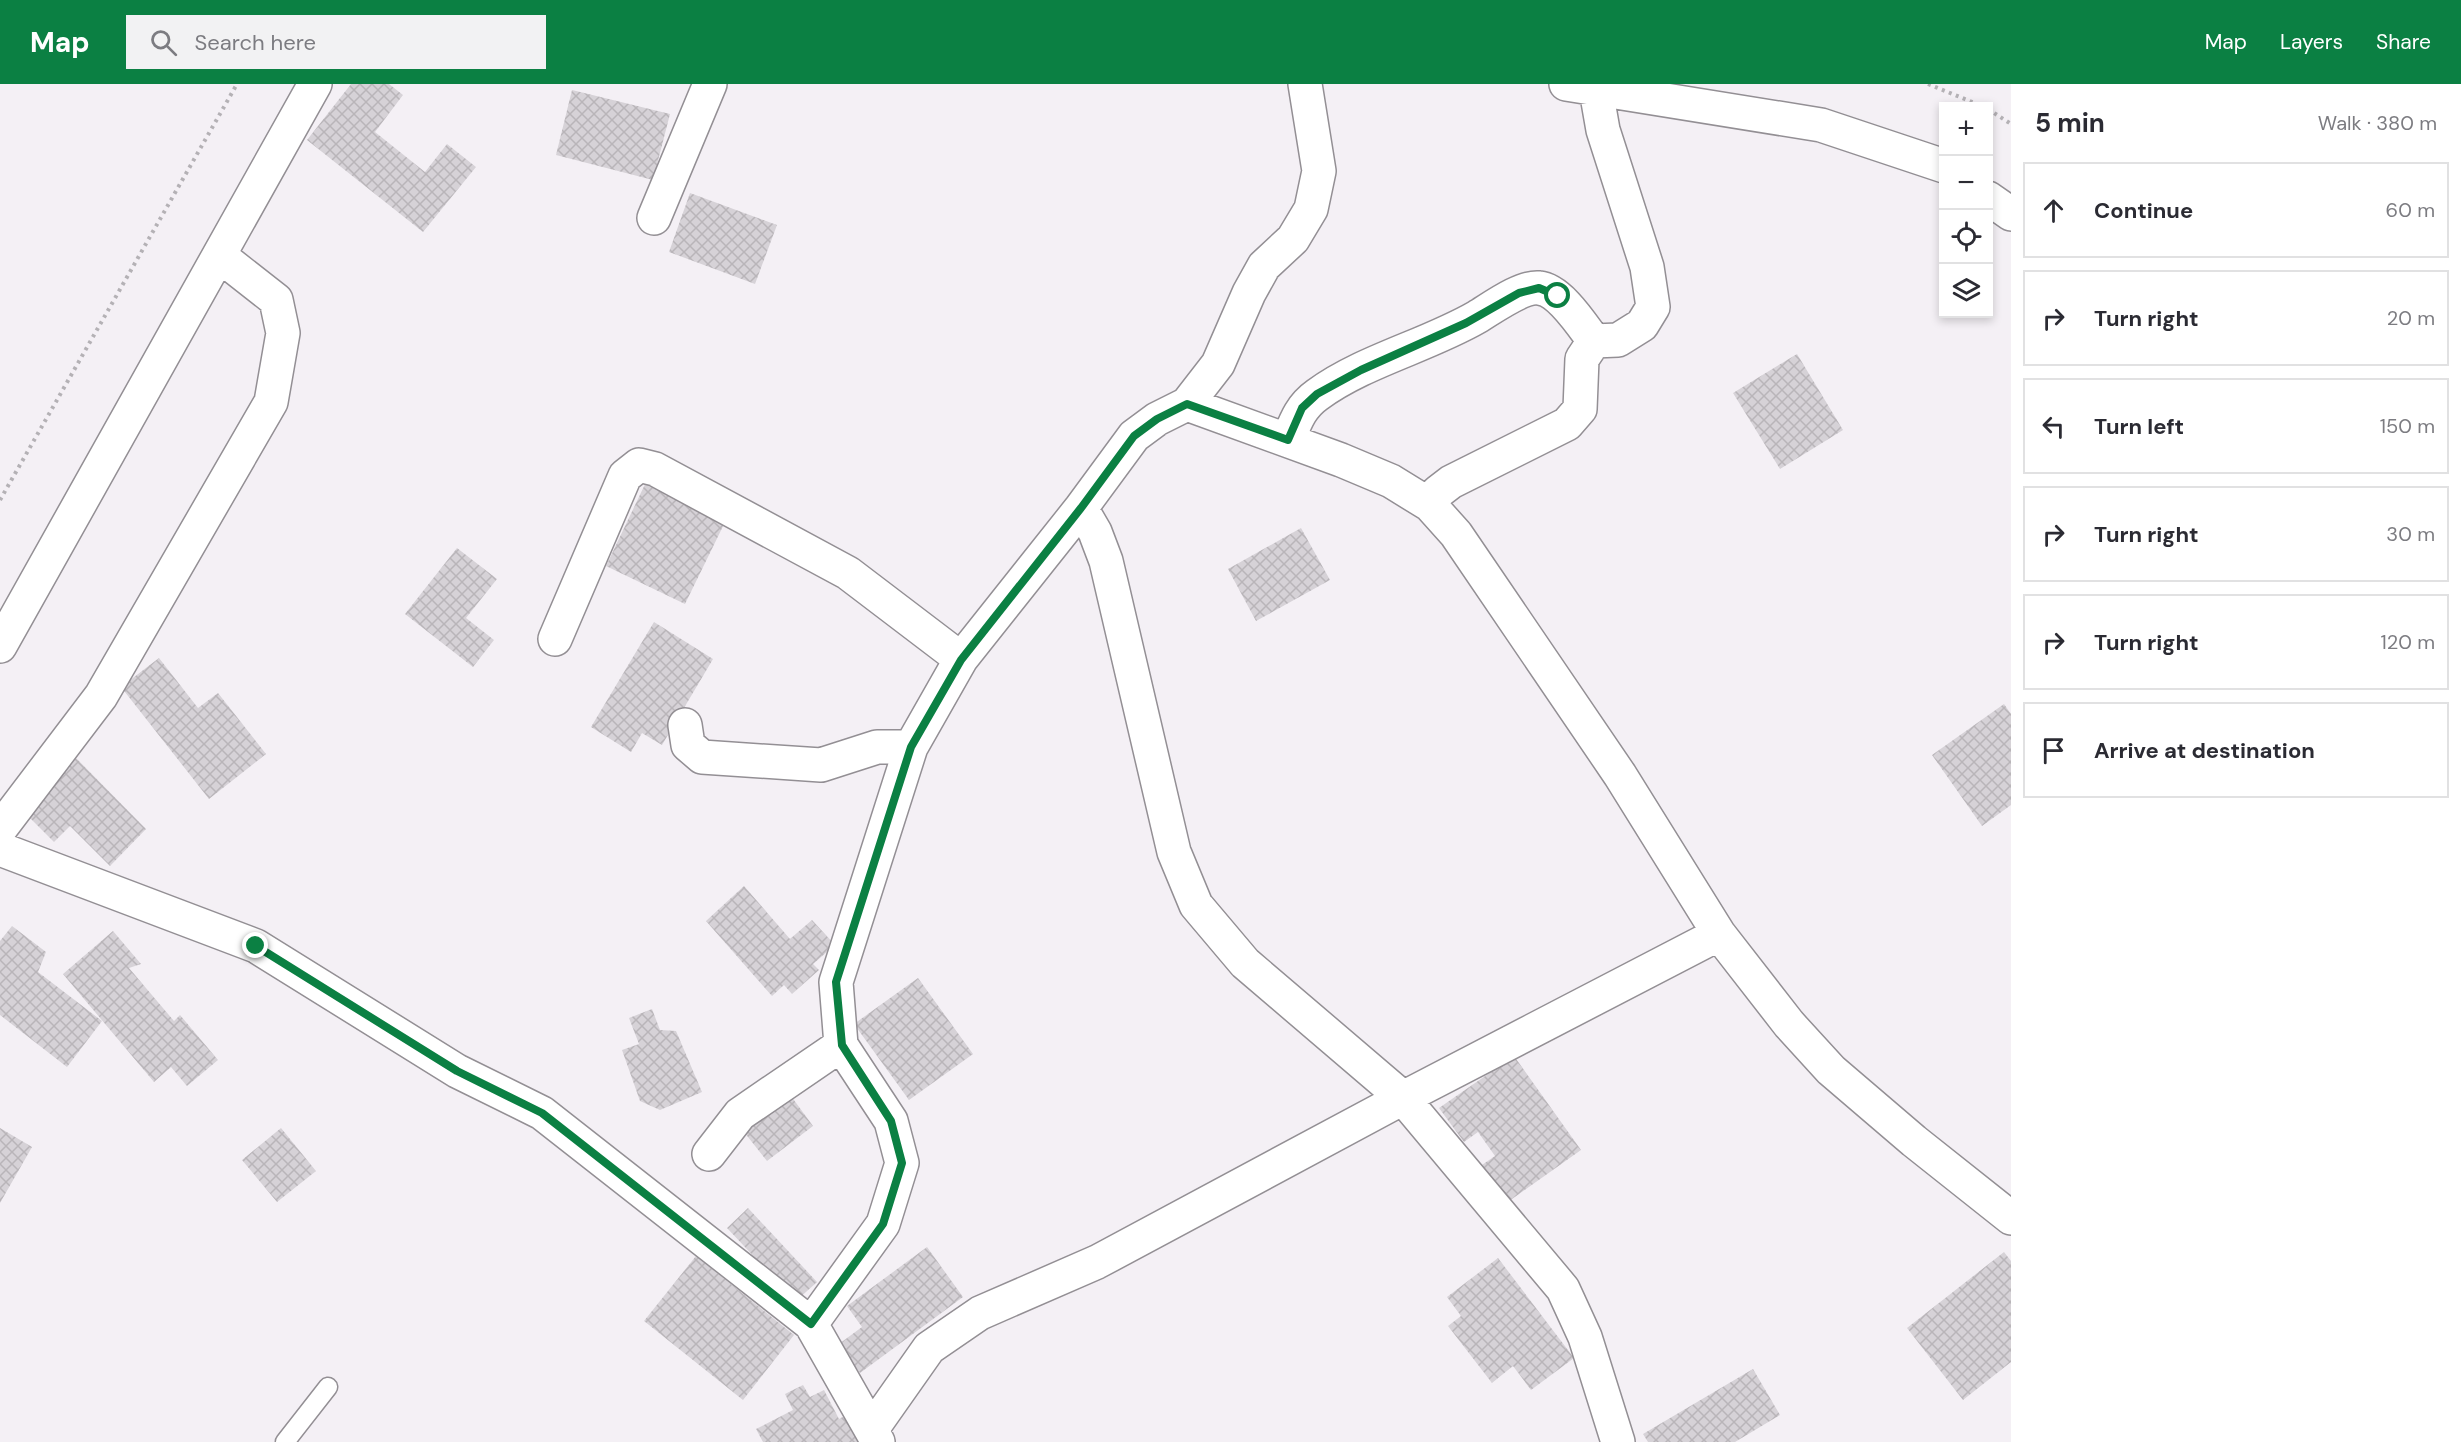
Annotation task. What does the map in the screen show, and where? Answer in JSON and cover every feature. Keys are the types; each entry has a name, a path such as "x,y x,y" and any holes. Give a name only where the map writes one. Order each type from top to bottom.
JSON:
{"street":[{"path":"0,646 315,84"},
{"path":"654,218 710,84"},
{"path":"811,1324 883,1224 902,1163 891,1121 842,1045 836,982 911,747 961,660 1081,508 1134,436 1157,419 1187,404 1218,363 1236,328 1249,293 1264,266 1293,239 1311,209 1319,171 1305,84"},
{"path":"1581,87 1821,125 1939,164"},
{"path":"1581,87 1603,130 1647,267 1653,307 1642,325 1618,340 1594,340"},
{"path":"1993,201 2011,214"},
{"path":"0,829 101,696 271,402 283,333 276,300 220,256"},
{"path":"1288,440 1302,408 1317,394 1361,370 1466,323 1519,293 1539,288 1558,296 1594,340"},
{"path":"1430,505 1438,492 1451,483 1567,424 1580,409 1582,359 1594,340"},
{"path":"1187,404 1288,440 1391,482 1430,505 1456,534 1613,765 1719,934 1789,1024 1831,1070 1914,1142 2011,1218"},
{"path":"555,639 625,476 639,465 655,469 848,573 961,660"},
{"path":"1081,508 1095,532 1106,561 1174,852 1196,906 1245,963 1403,1098 1563,1289 1586,1337 1618,1442"},
{"path":"685,725 688,745 702,757 821,765 877,747 911,747"},
{"path":"0,849 256,946 457,1071 542,1113 811,1324 875,1435 929,1348 980,1314 1097,1262 1403,1098 1719,934"},
{"path":"709,1154 740,1114 842,1045"}],"lane":[{"path":"285,1442 328,1387"}],"path":[{"path":"0,500 237,84"},
{"path":"1928,84 1972,102"},
{"path":"1993,112 2011,124"}],"building":[{"path":"351,84 389,84 403,95 375,132 425,172 447,144 476,167 423,232 307,140"},
{"path":"572,90 670,114 653,180 556,155"},
{"path":"690,193 777,225 755,284 669,252"},
{"path":"1797,354 1843,430 1780,469 1733,393"},
{"path":"647,480 727,518 685,604 606,566"},
{"path":"1301,528 1330,580 1256,621 1228,569"},
{"path":"457,548 497,579 466,618 494,640 473,667 405,614"},
{"path":"654,622 713,659 662,745 642,733 631,752 591,727"},
{"path":"159,658 198,708 218,693 266,754 209,799 121,687"},
{"path":"2004,704 2011,714 2011,805 1982,826 1932,755"},
{"path":"75,757 146,829 110,866 70,826 54,842 22,810"},
{"path":"744,886 790,939 812,920 835,945 813,964 819,970 792,994 784,985 772,996 706,921"},
{"path":"12,926 46,952 38,972 102,1021 67,1067 0,1015 0,941"},
{"path":"113,931 141,964 129,968 174,1021 180,1015 218,1060 187,1086 171,1067 154,1082 63,974"},
{"path":"918,978 973,1054 909,1100 854,1024"},
{"path":"652,1009 660,1030 676,1031 702,1092 660,1110 640,1101 622,1050 639,1044 629,1018"},
{"path":"1514,1056 1581,1150 1505,1204 1479,1167 1495,1156 1478,1132 1464,1142 1439,1108"},
{"path":"791,1096 813,1126 767,1161 744,1132"},
{"path":"0,1128 32,1147 0,1203"},
{"path":"281,1128 316,1171 277,1202 242,1160"},
{"path":"748,1208 817,1282 796,1301 727,1228"},
{"path":"927,1247 963,1297 860,1373 839,1344 862,1327 847,1306"},
{"path":"2004,1252 2011,1261 2011,1362 1963,1400 1907,1328"},
{"path":"696,1256 794,1335 743,1400 644,1321"},
{"path":"1498,1258 1574,1358 1531,1390 1513,1366 1492,1383 1448,1326 1461,1316 1447,1297"},
{"path":"1753,1369 1780,1415 1735,1442 1648,1442 1643,1434"},
{"path":"803,1385 810,1397 824,1390 839,1419 848,1414 862,1442 763,1442 756,1429 793,1410 785,1394"}],"route":[{"path":"256,946 457,1071 542,1113 811,1324 883,1224 902,1163 891,1121 842,1045 836,982 911,747 961,660 1081,508 1134,436 1157,419 1187,404 1288,440 1302,408 1317,394 1361,370 1466,323 1519,293 1539,288 1558,296"}]}
